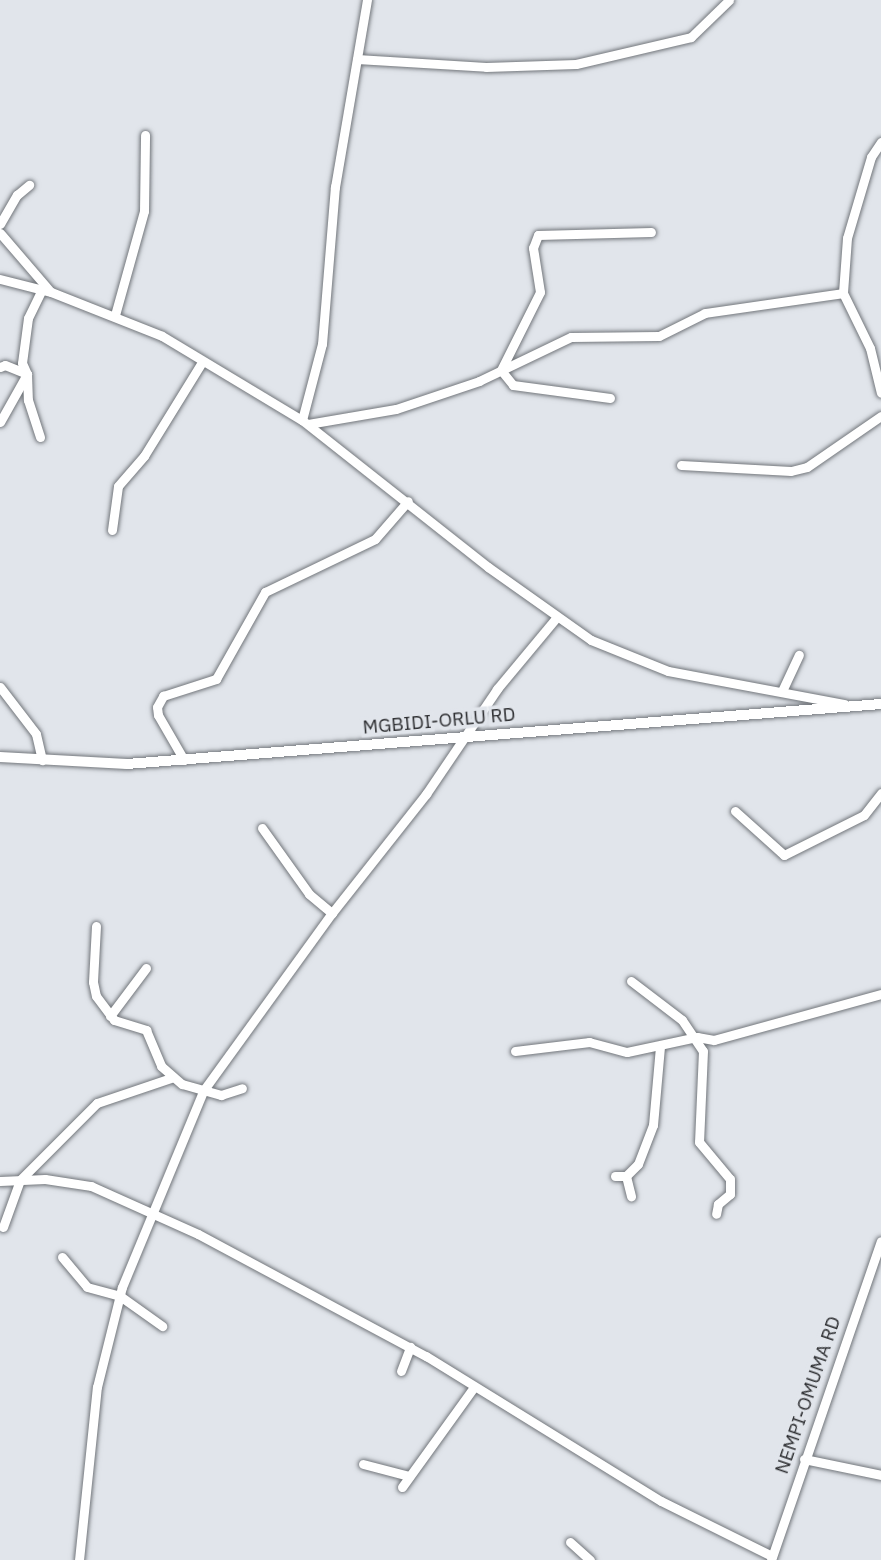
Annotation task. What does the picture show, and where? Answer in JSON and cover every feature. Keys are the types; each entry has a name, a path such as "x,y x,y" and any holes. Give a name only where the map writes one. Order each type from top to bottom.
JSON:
{"main road":[{"name":"MGBIDI-ORLU RD","path":"0,757 127,764 845,704 881,704"}],"street":[{"path":"305,422 322,344 335,187 367,0"},
{"path":"357,59 485,68 576,64 691,37 729,0"},
{"path":"115,315 144,211 145,135"},
{"path":"881,142 871,157 847,238 843,293 870,348 881,393"},
{"path":"0,224 17,195 29,185"},
{"path":"501,370 540,292 533,248 538,235 651,232"},
{"path":"0,233 46,290"},
{"path":"0,279 46,290 115,315 305,422 556,618 591,640 668,671 845,704"},
{"path":"40,437 28,400 26,374 22,363 29,318 46,290"},
{"path":"305,422 396,409 501,370 571,337 659,336 705,313 843,293"},
{"path":"112,530 118,486 144,456 202,362"},
{"path":"0,368 5,365 26,374"},
{"path":"501,370 513,385 610,397"},
{"path":"0,422 26,374"},
{"path":"681,465 767,472 799,469 881,416"},
{"path":"184,760 158,715 157,707 163,696 216,678 265,592 375,539 408,501"},
{"path":"79,1560 97,1387 120,1296 203,1091 332,913 468,736 497,689 556,618"},
{"path":"782,691 799,655"},
{"path":"0,687 36,734 42,760"},
{"path":"734,810 783,855 863,816 881,793"},
{"path":"262,828 309,894 332,913"},
{"path":"96,926 93,982 96,996 110,1016 121,1024 146,1030 171,1078 220,1095 242,1088"},
{"path":"110,1016 146,968"},
{"path":"631,981 682,1020 697,1037 705,1068 699,1142 730,1179 730,1194 718,1204 716,1214"},
{"path":"515,1051 569,1042 589,1042 627,1052 697,1037 714,1040 881,994"},
{"path":"615,1177 626,1176 638,1164 653,1125 660,1046"},
{"path":"3,1227 20,1180 97,1104 171,1078"},
{"path":"626,1176 631,1196"},
{"path":"0,1181 44,1178 91,1186 236,1254 410,1347 661,1501 770,1559"},
{"name":"NEMPI-OMUMA RD","path":"770,1559 881,1241"},
{"path":"62,1257 87,1287 120,1296 162,1326"},
{"path":"401,1371 410,1347"},
{"path":"402,1487 474,1387"},
{"path":"804,1459 881,1475"},
{"path":"363,1464 409,1476"},
{"path":"570,1542 590,1560"}]}
